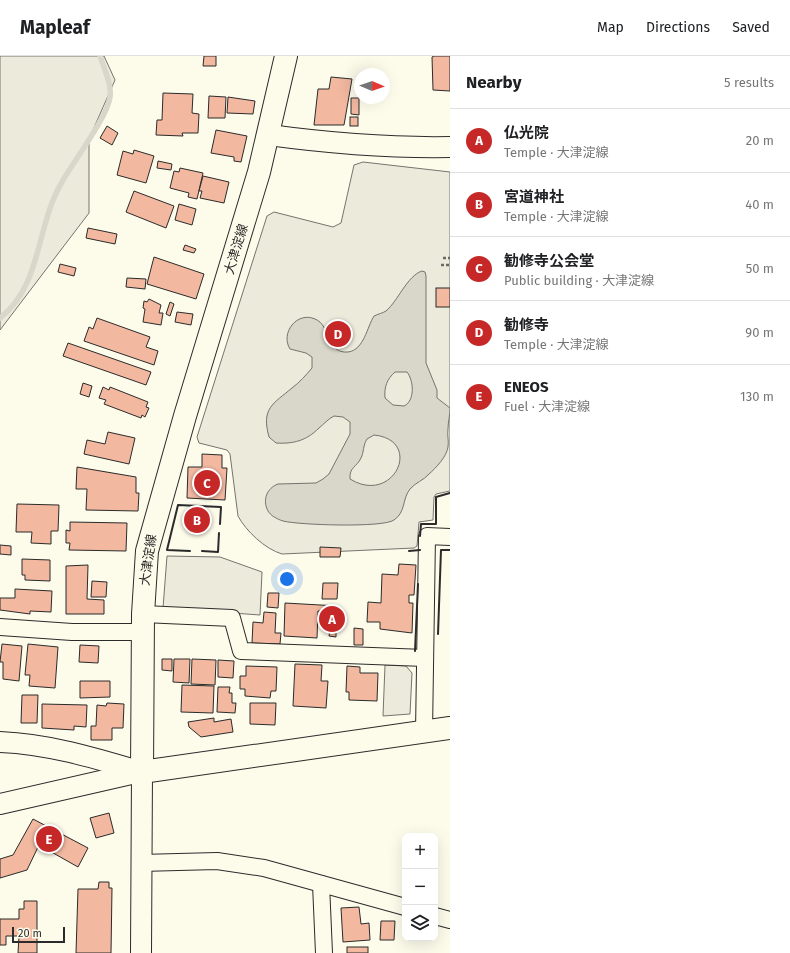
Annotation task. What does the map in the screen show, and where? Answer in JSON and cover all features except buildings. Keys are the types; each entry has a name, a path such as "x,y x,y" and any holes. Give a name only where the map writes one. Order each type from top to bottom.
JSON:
{"main road":[{"name":"大津淀線","path":"142,772 142,623 147,551 155,518 269,135 286,56"},
{"path":"142,772 450,728"}],"street":[{"path":"269,135 304,140 372,145 450,147"},
{"path":"424,732 427,536 450,537"},
{"path":"0,627 72,632 142,623 232,618 241,651 425,658"},
{"path":"0,742 22,743 80,754 142,772"},
{"path":"0,804 142,772"},
{"path":"141,953 140,863 142,772"},
{"path":"140,863 217,862 264,868 402,906"},
{"path":"321,884 324,953"},
{"path":"438,917 450,920"}],"path":[{"path":"443,258 450,258"},
{"path":"441,264 450,265"}],"shaded area":[{"path":"0,56 104,56 115,80 89,139 89,213 0,330"},
{"path":"363,162 450,172 450,491 436,494 434,497 433,520 419,522 417,546 414,548 282,554 263,544 241,522 238,516 230,454 227,450 199,443 197,437 267,216 274,212 333,227 341,223 354,165"},
{"path":"422,271 425,272 426,276 426,363 437,390 437,398 450,408 448,445 446,454 441,462 425,478 410,489 398,517 387,523 322,525 283,521 274,517 268,511 265,503 268,491 278,484 316,483 323,479 329,474 350,434 350,422 343,417 334,416 309,436 299,441 276,443 269,437 267,419 270,408 312,368 312,357 306,353 290,349 287,343 289,330 292,325 302,318 308,317 315,319 324,327 336,349 348,352 353,350 361,343 374,316 386,311 407,283","holes":["395,372 407,372 411,380 412,395 408,403 404,406 393,405 385,398 387,384 390,377","374,435 389,439 398,448 400,458 397,469 390,478 379,484 366,485 350,479 350,475 352,469 361,458 367,439"]},
{"path":"167,556 220,557 262,572 260,615 163,608"},
{"path":"385,665 406,666 412,673 410,714 383,716"}],"waterway":[{"path":"0,318 14,305 24,289 31,272 47,217 54,199 67,173 96,128 108,106 110,87 100,56"}],"wall":[{"path":"420,536 421,524 436,524 436,497 450,493"},
{"path":"190,551 167,550 178,505 221,507 220,524"},
{"path":"202,551 218,552 219,533"},
{"path":"409,551 420,550"},
{"path":"438,634 441,550 450,550"},
{"path":"415,651 418,584"}],"place":[{"name":"勧修寺","path":"338,334"},
{"name":"勧修寺公会堂","path":"207,483"},
{"name":"宮道神社","path":"197,520"},
{"name":"仏光院","path":"332,619"},
{"name":"ENEOS","path":"49,839"}]}
